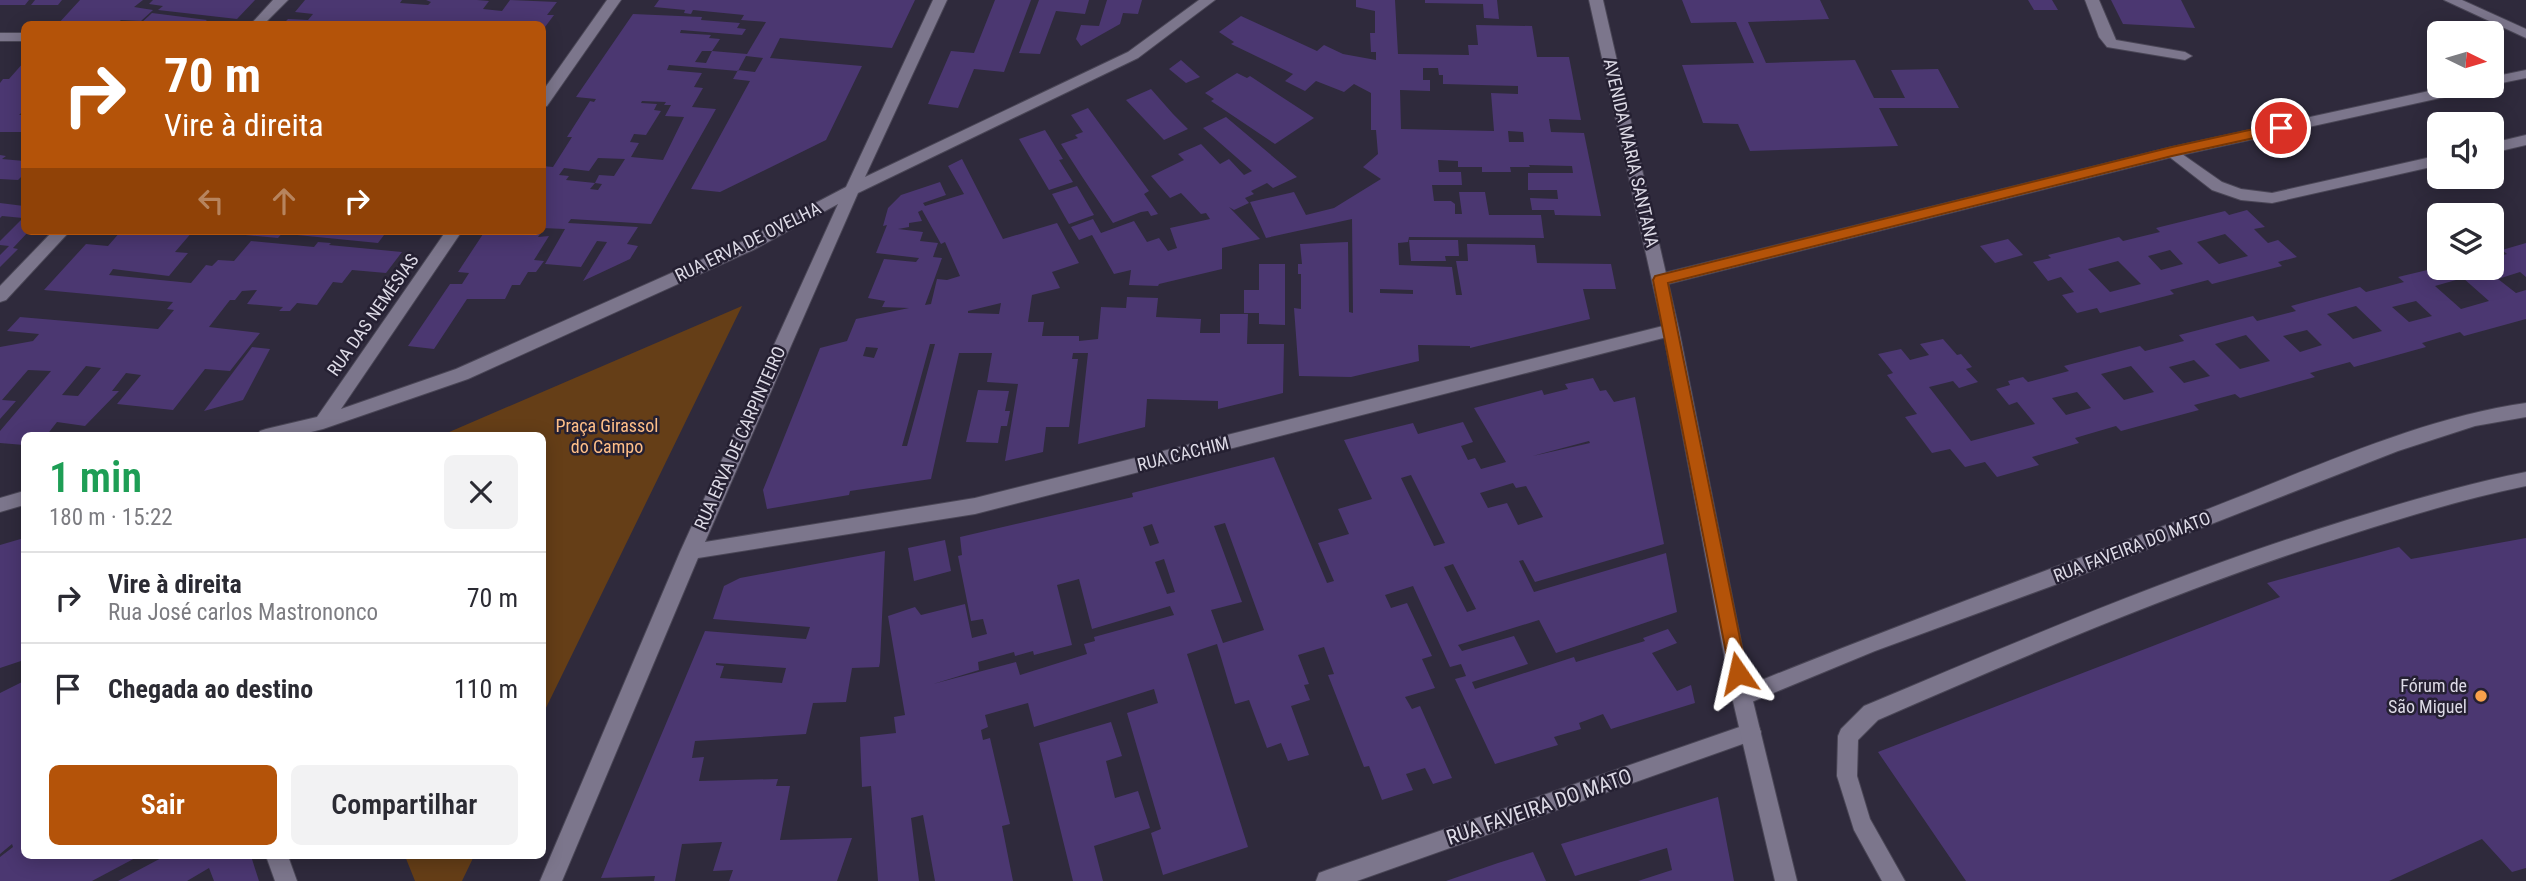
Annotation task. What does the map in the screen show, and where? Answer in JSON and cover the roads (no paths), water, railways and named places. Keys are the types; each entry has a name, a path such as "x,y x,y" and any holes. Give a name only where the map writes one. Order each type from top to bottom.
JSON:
{"street":[{"path":"260,21 281,0"},
{"path":"546,97 614,0"},
{"name":"RUA ERVA DE CARPINTEIRO","path":"551,881 689,552 850,191 940,0"},
{"name":"RUA ERVA DE OVELHA","path":"282,432 323,422 462,374 747,246 850,191 1133,55 1208,0"},
{"name":"AVENIDA MARIA SANTANA","path":"1596,0 1671,330 1742,697 1786,881"},
{"path":"2092,0 2106,37 2112,44 2185,57"},
{"path":"2451,0 2526,34"},
{"path":"0,37 21,37"},
{"path":"2504,79 2526,74"},
{"path":"1660,280 2172,152 2427,96"},
{"path":"2504,145 2526,140"},
{"path":"2172,152 2203,180 2222,190 2247,197 2272,198 2427,163"},
{"path":"0,296 58,235"},
{"name":"RUA DAS NEMÉSIAS","path":"323,422 451,235"},
{"name":"RUA CACHIM","path":"689,552 975,506 1671,330"},
{"name":"RUA FAVEIRA DO MATO","path":"1742,697 1868,645 2064,573 2392,446 2459,424 2504,412 2526,410"},
{"path":"1894,881 1861,823 1847,776 1848,736 1871,713 2128,604 2299,542 2490,486 2526,479"},
{"path":"0,505 21,499"},
{"name":"RUA FAVEIRA DO MATO","path":"1327,881 1751,732"},
{"path":"278,859 286,881"}],"place":[{"name":"Fórum de São Miguel","path":"2481,696"}],"park label":[{"name":"Praça Girassol do Campo","path":"607,436"}]}
